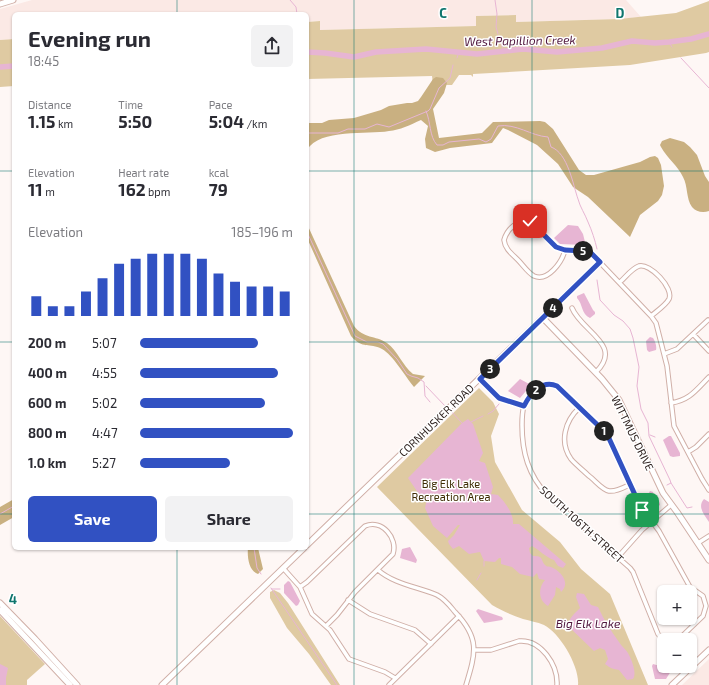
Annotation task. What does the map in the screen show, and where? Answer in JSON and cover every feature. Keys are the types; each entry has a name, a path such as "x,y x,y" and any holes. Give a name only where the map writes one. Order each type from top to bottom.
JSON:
{"street":[{"path":"0,4 13,0"},
{"path":"565,250 561,261 547,275 539,277 531,274 507,250 504,240 506,234 518,222 524,220 530,221 556,247 565,250 591,253 651,316 658,327 667,366 674,426 709,490"},
{"name":"CORNHUSKER ROAD","path":"309,543 600,262"},
{"path":"620,282 633,270 642,266 648,267 659,277 669,289 670,294 667,302 651,316"},
{"path":"572,308 575,315 598,339 604,349 605,355 603,364 596,372"},
{"name":"WITTMUS DRIVE","path":"543,318 596,372 619,400 662,493 672,505 709,560"},
{"path":"664,354 677,350 708,320"},
{"path":"693,334 709,351"},
{"path":"671,402 681,401 687,398 709,377"},
{"path":"480,379 499,398 524,406 527,399 542,385 552,384 557,386 607,434 639,504 651,522 659,530 690,587 703,596 706,611 703,616 685,633"},
{"name":"SOUTH 106TH STREET","path":"524,406 522,420 523,445 527,464 534,479 548,496 633,572 658,633"},
{"path":"579,408 569,420 565,433 565,446 568,454 576,464 606,490 614,491 629,485"},
{"path":"688,452 696,447 709,434"},
{"path":"618,557 642,530 672,505"},
{"path":"300,587 365,526 374,524 383,528 389,534 393,541 394,550 390,558 355,592 337,615 326,626"},
{"path":"698,543 709,536"},
{"path":"162,685 302,550"},
{"path":"283,568 300,587 312,614 326,626 349,659 385,672 396,678"},
{"path":"378,570 388,578 441,598 459,616 470,630 474,640 474,650 466,685"},
{"path":"348,600 370,614 415,630 431,644"},
{"path":"0,603 77,685"},
{"path":"0,610 70,685"},
{"path":"389,685 459,616"},
{"path":"474,650 491,650 519,641 534,644 550,659 557,675 557,685"},
{"path":"672,685 709,650"}],"shaded area":[{"path":"32,0 626,0 641,17 516,22 516,15 476,16 476,26 320,30 319,21 309,22 309,12 12,12 12,39 0,40 0,9"},
{"path":"436,77 443,78 447,83 444,93 433,109 439,138 482,133 493,122 545,122 553,129 579,170 586,175 594,175 640,162 655,156 658,158 661,165 664,186 662,195 658,201 640,215 630,237 588,197 573,187 558,164 537,145 503,128 492,143 450,148 435,152 426,148 425,139 428,126 421,120 405,127 393,130 333,135 322,138 313,143 309,148 309,123 322,123 329,120 354,118 389,106 418,101"},
{"path":"670,138 684,142 697,155 705,176 709,182 709,211 698,211 690,204 683,177 660,145 662,141"},
{"path":"309,228 354,326 362,333 383,341 391,346 413,374 425,376 414,387 395,361 386,352 377,347 359,343 351,336 309,242"},
{"path":"12,500 12,518 0,525 0,507"},
{"path":"248,550 258,550 263,569 258,574 252,570"},
{"path":"709,659 709,685 682,685 694,673 697,673 697,671"}],"green space":[{"path":"709,1 709,52 630,65 473,74 473,77 471,75 459,75 452,85 433,85 432,76 309,79 309,22 320,21 320,30 476,26 476,16 516,15 516,22 619,19 676,13"},
{"path":"12,39 12,86 0,87 0,40"},
{"name":"Big Elk Lake Recreation Area","path":"479,388 493,402 499,414 491,436 495,462 522,510 560,542 581,569 610,594 648,685 578,685 576,669 568,651 550,629 544,625 515,616 492,605 377,487"},
{"path":"274,590 280,593 288,603 340,685 331,685 309,654 287,628 270,598 270,592"},
{"path":"0,616 45,664 27,680 27,685 0,685"}],"water":[{"path":"568,225 578,226 583,234 585,242 584,245 560,244 554,238"},
{"path":"584,293 595,312 595,314 590,318 585,314 577,298 577,296"},
{"path":"650,337 654,339 656,350 649,352 647,350 646,341"},
{"path":"520,379 531,385 520,398 508,391"},
{"path":"468,419 473,424 483,453 479,461 485,463 493,487 491,494 498,495 506,505 511,512 513,524 519,524 566,564 563,568 558,566 554,560 532,546 529,548 530,553 533,556 540,557 546,566 558,571 565,581 564,589 561,592 560,589 556,587 555,595 548,606 542,601 540,594 541,587 545,580 539,579 537,573 533,577 520,574 512,567 501,564 501,558 495,562 484,561 480,552 469,554 459,546 453,549 448,541 460,525 458,525 447,538 433,526 425,508 427,499 421,497 408,478 462,423"},
{"path":"671,436 680,453 680,456 670,456 663,440"},
{"path":"650,491 653,492 660,503 660,505 654,509 651,508 646,498"},
{"path":"704,499 709,502 709,522 701,508"},
{"path":"410,547 417,560 416,563 400,558 402,549"},
{"path":"288,581 290,582 300,601 296,606 284,593 284,585"},
{"name":"Big Elk Lake","path":"577,593 584,594 591,605 598,607 610,630 628,653 633,664 633,679 627,680 619,670 605,664 608,659 605,650 600,648 594,651 568,626 570,619 580,608 576,597"},
{"path":"478,609 502,617 503,619 484,623 476,611"},
{"path":"0,664 8,668 6,685 0,685"},
{"path":"653,664 657,665 657,673 670,673 666,679 655,679 652,666"}],"waterway":[{"path":"290,0 296,7 297,12"},
{"path":"495,0 497,14 496,27 498,34"},
{"name":"West Papillion Creek","path":"309,52 354,57 376,52 426,49 477,54 523,49 557,52 602,48 632,41 655,43 669,42 691,39 709,34"},
{"path":"499,39 504,51"},
{"name":"West Papillion Creek","path":"669,42 672,47"},
{"name":"West Papillion Creek","path":"457,58 459,52"},
{"path":"681,58 709,88"},
{"path":"309,133 338,133 348,129 365,129 377,124 389,127 428,111 439,88 450,78 453,65"},
{"name":"West Papillion Creek","path":"0,67 12,66"},
{"path":"426,111 431,133 437,145 443,145 449,142 479,139 486,142 491,139 498,126 511,126 548,137 551,147 557,150 566,162 597,249"},
{"path":"309,236 355,336 367,342 378,342 383,344 397,359 407,374 424,382 425,396 430,402"},
{"path":"597,280 600,300 630,329 639,367 637,386 641,409 648,423 649,436 670,480 671,483 667,485"},
{"path":"426,386 446,407"},
{"path":"488,414 499,404"},
{"path":"450,410 462,423"},
{"path":"471,422 483,416"},
{"path":"650,435 655,437"},
{"path":"671,483 687,508 692,507"},
{"path":"0,514 12,507"},
{"path":"254,550 257,568 261,574"},
{"path":"484,561 484,566"},
{"path":"477,580 481,573"},
{"path":"271,588 337,685"},
{"path":"272,589 280,589"}],"route":[{"path":"530,221 556,247 565,250 591,253 600,262 480,379 492,393 499,398 524,406 527,399 542,385 552,384 557,386 607,434 642,510"}]}
